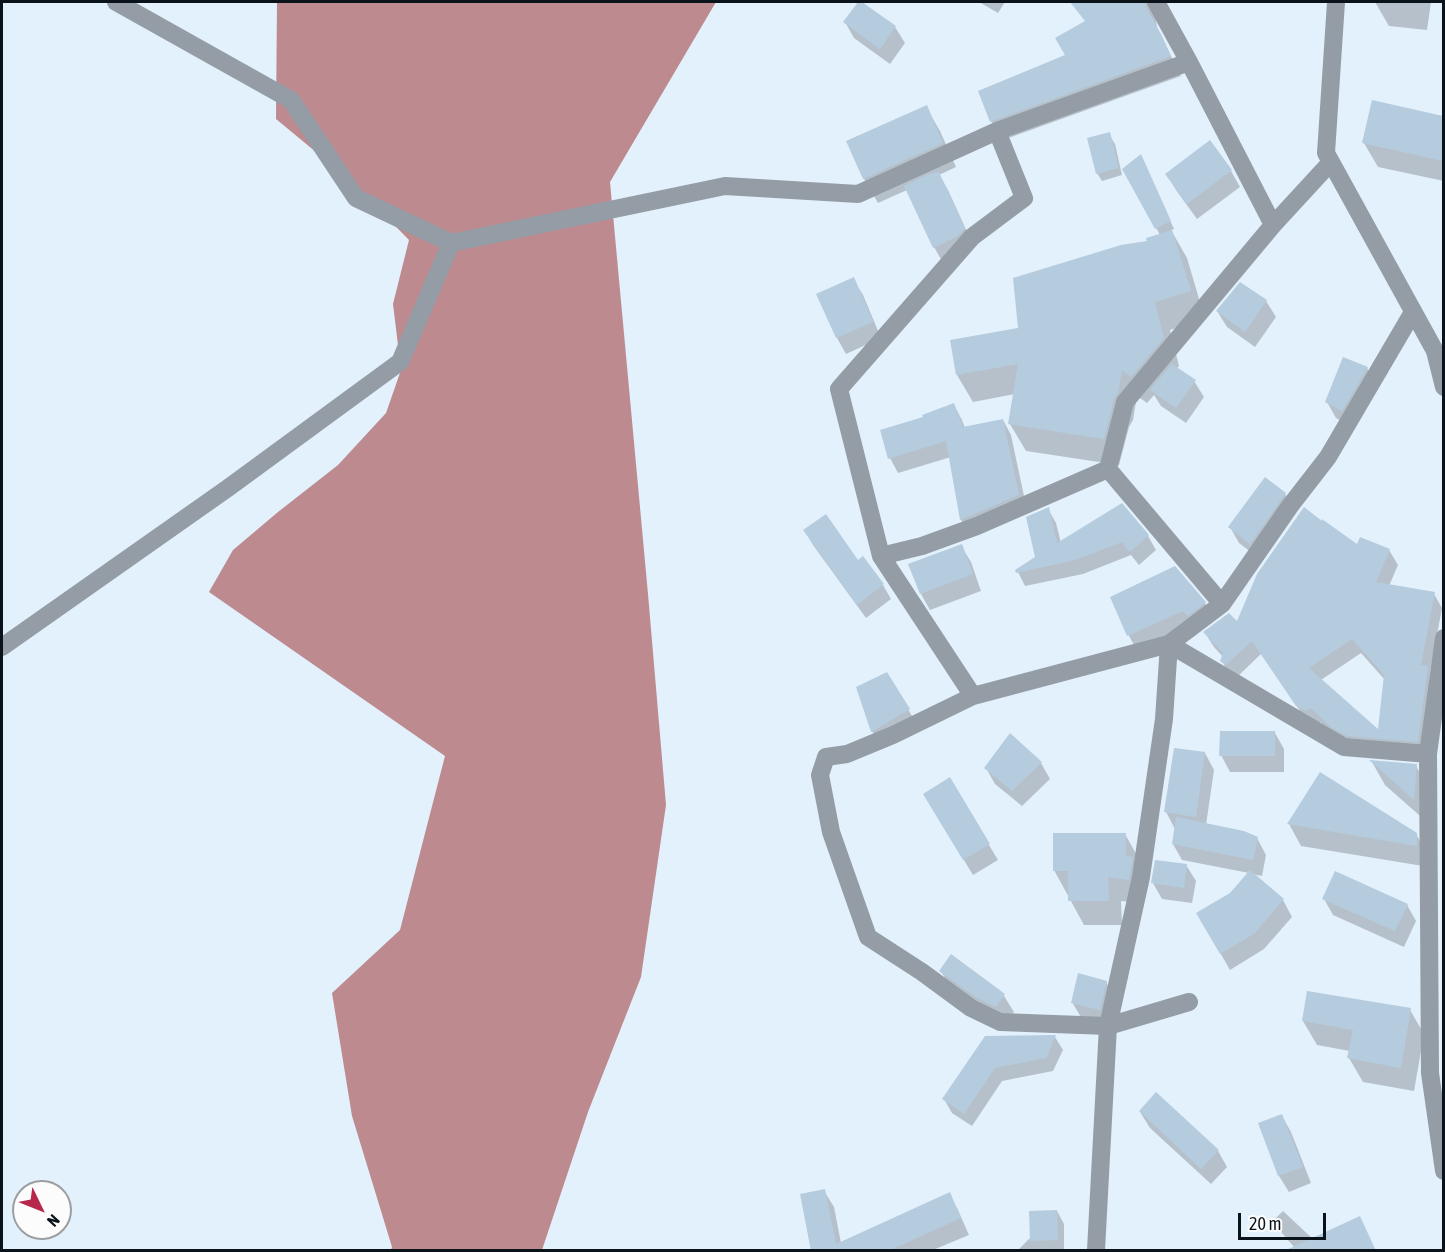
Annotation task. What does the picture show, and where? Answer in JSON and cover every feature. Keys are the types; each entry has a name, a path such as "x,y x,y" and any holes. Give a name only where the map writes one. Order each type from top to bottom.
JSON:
{"street":[{"path":"116,2 291,100 356,198 451,243 726,186 858,194 997,131 1189,62"},
{"path":"1156,2 1273,225"},
{"path":"1336,2 1326,153 1435,351 1443,387"},
{"path":"973,696 881,556 839,389 972,237 1024,198 997,131"},
{"path":"1108,469 1125,402 1273,225 1330,162"},
{"path":"2,647 228,488 400,362 451,243"},
{"path":"1190,1002 1108,1026 1000,1022 971,1008 922,972 868,937 831,832 820,775 826,757 847,754 893,735 973,696 1169,644 1222,604 1290,506 1328,457 1413,312"},
{"path":"881,556 922,546 977,526 1108,469"},
{"path":"1108,469 1222,604"},
{"path":"1443,638 1428,754 1437,1074 1443,1171"},
{"path":"1169,644 1344,747 1428,754"},
{"path":"1096,1251 1108,1026 1141,877 1164,719 1169,644"}],"shaded area":[{"path":"277,2 716,2 610,182 666,805 641,977 588,1112 542,1250 391,1250 352,1116 332,993 400,930 445,756 209,592 233,550 338,465 386,413 401,370 393,304 409,240 351,181 276,119"}],"building":[{"path":"858,2 862,2 896,26 880,49 843,22"},
{"path":"1070,2 1145,2 1171,56 990,122 978,91 1065,55 1055,38 1085,21"},
{"path":"1372,100 1443,116 1443,161 1362,143"},
{"path":"927,105 943,143 863,179 846,141"},
{"path":"1110,132 1119,168 1096,174 1087,138"},
{"path":"1210,140 1232,170 1187,204 1165,174"},
{"path":"1141,154 1171,221 1155,229 1122,169"},
{"path":"939,172 965,228 958,236 933,248 904,186 929,174"},
{"path":"1172,230 1191,291 1155,302 1164,338 1131,377 1122,370 1118,393 1114,399 1104,439 1008,424 1018,364 956,375 950,340 1018,328 1013,278 1121,245 1147,241 1146,238"},
{"path":"854,277 873,322 836,338 816,294"},
{"path":"1240,282 1267,300 1245,332 1216,311"},
{"path":"1343,357 1368,367 1342,411 1325,402"},
{"path":"1172,364 1196,380 1176,408 1150,390"},
{"path":"954,403 963,427 1003,419 1019,495 960,520 946,441 888,459 880,430 923,417 922,415"},
{"path":"1265,477 1286,493 1250,544 1228,527"},
{"path":"1122,503 1149,535 1130,552 1122,542 1075,560 1016,573 1015,570 1035,557 1026,517 1049,507 1057,543"},
{"path":"1304,507 1357,544 1360,537 1390,549 1376,582 1435,592 1421,665 1428,666 1418,742 1347,736 1331,727 1311,708 1306,711 1296,706 1252,641 1226,665 1220,661 1223,653 1203,632 1229,613 1237,621 1257,574","holes":["1352,639 1384,675 1378,729 1309,668"]},
{"path":"826,514 858,560 863,556 884,584 857,605 803,530"},
{"path":"962,544 973,574 920,594 908,564"},
{"path":"1175,566 1206,602 1188,616 1183,611 1127,636 1110,597"},
{"path":"887,672 910,709 871,732 856,687"},
{"path":"1220,731 1275,731 1275,756 1219,756"},
{"path":"1010,733 1042,762 1012,791 984,768"},
{"path":"1174,748 1205,752 1196,817 1164,812"},
{"path":"1369,760 1417,764 1414,800"},
{"path":"1320,772 1417,833 1417,846 1287,824"},
{"path":"950,777 990,844 963,860 923,794"},
{"path":"1176,817 1244,831 1258,837 1253,860 1172,844"},
{"path":"1053,833 1126,833 1126,856 1133,857 1129,880 1108,877 1109,901 1068,901 1068,871 1053,871"},
{"path":"1155,860 1187,864 1184,888 1151,883"},
{"path":"1250,870 1284,899 1255,933 1220,954 1196,913 1230,893"},
{"path":"1335,871 1408,904 1395,931 1322,899"},
{"path":"951,954 1005,994 996,1007 977,998 939,971"},
{"path":"1078,973 1107,981 1100,1010 1071,1003"},
{"path":"1307,991 1411,1008 1401,1068 1347,1058 1353,1030 1302,1021"},
{"path":"1056,1035 1046,1058 995,1068 964,1114 942,1099 985,1036"},
{"path":"1156,1092 1219,1150 1201,1169 1139,1111"},
{"path":"1282,1114 1303,1167 1278,1176 1258,1123"},
{"path":"825,1189 836,1244 950,1192 961,1218 888,1251 811,1251 800,1194"},
{"path":"1057,1210 1058,1240 1030,1241 1029,1211"},
{"path":"1360,1216 1376,1251 1284,1251"}]}
